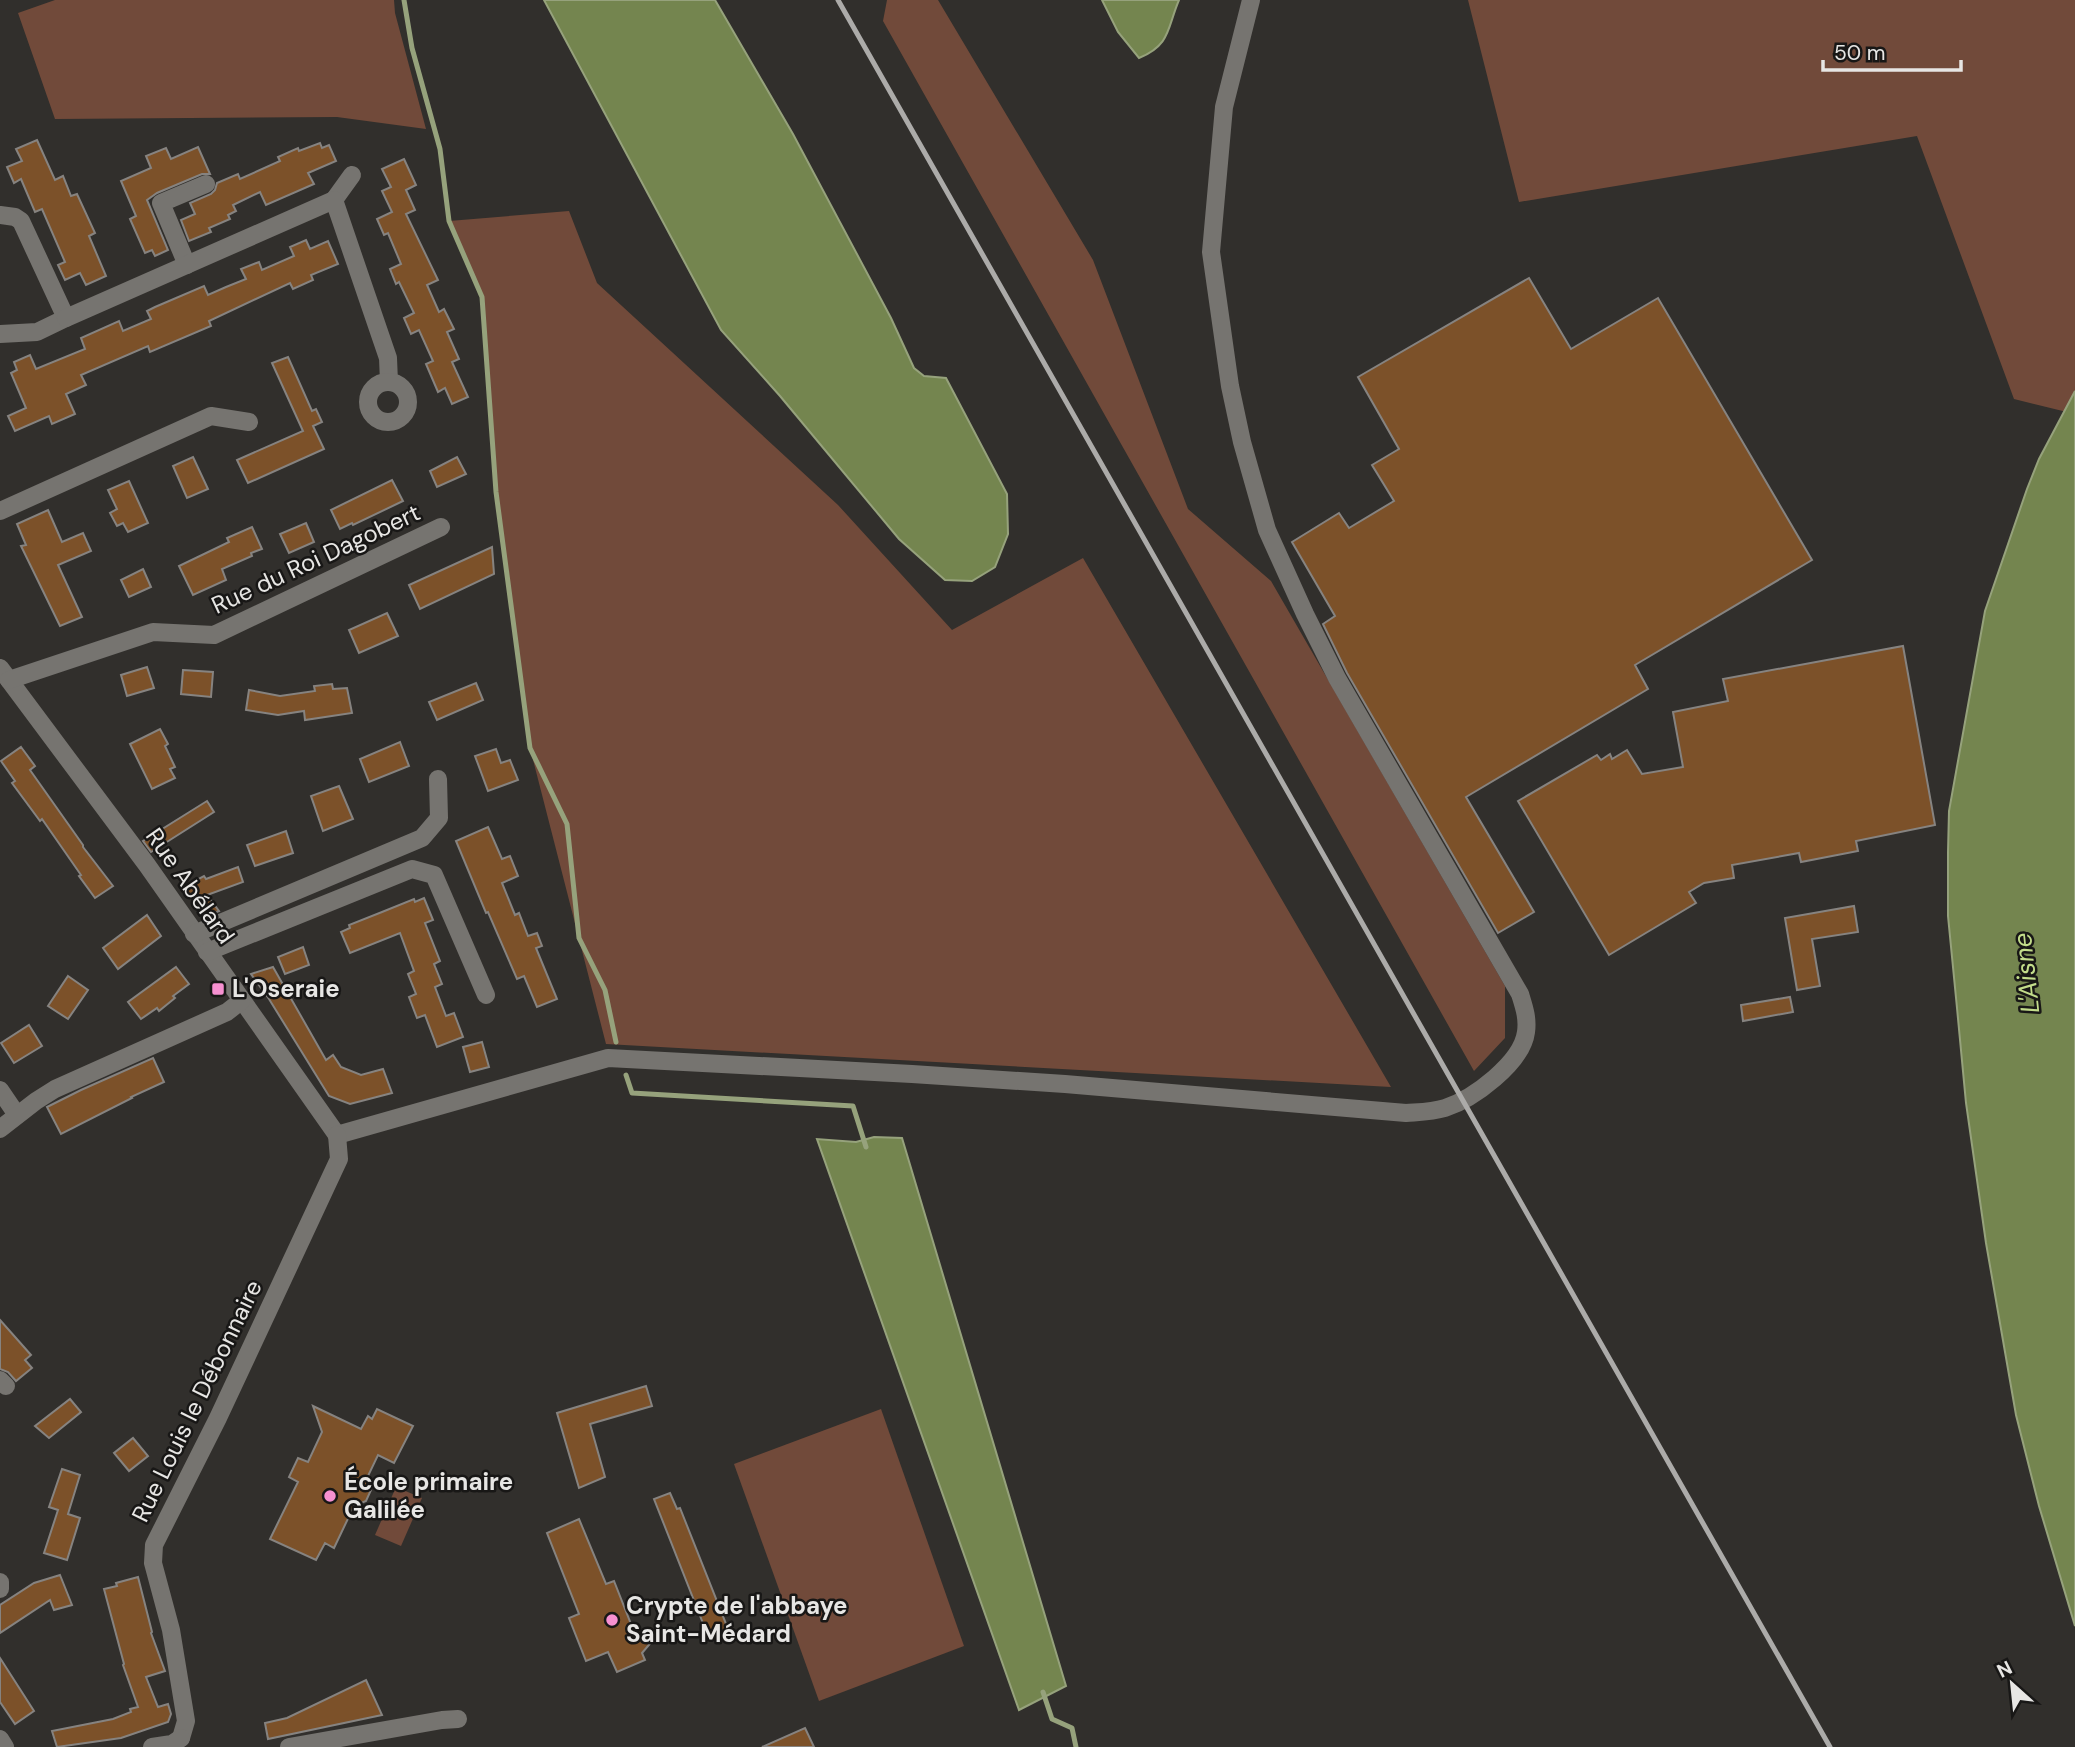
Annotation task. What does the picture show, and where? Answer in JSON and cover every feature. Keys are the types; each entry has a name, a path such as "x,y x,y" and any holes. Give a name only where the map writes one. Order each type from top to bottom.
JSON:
{"street":[{"path":"337,1135 608,1058 1009,1080 1406,1113 1444,1108 1475,1093 1520,1050 1526,1035 1527,1021 1520,994 1337,677 1305,614 1267,530 1242,442 1230,386 1210,252 1224,107 1251,0"},
{"path":"0,334 37,332 334,200 352,175"},
{"path":"187,265 161,203 206,184"},
{"path":"334,200 388,358 389,382"},
{"path":"0,215 15,217 21,221 66,318"},
{"path":"0,511 211,416 249,422"},
{"name":"Rue du Roi Dagobert","path":"4,674 153,632 214,635 441,527"},
{"name":"Rue Abélard","path":"4,674 148,866 337,1135"},
{"path":"194,934 422,838 439,818 438,779"},
{"path":"207,952 412,869 434,875 486,995"},
{"path":"0,1129 55,1089 227,1012 241,1001"},
{"path":"0,1090 18,1115"},
{"name":"Rue Louis le Débonnaire","path":"186,1743 186,1721 171,1630 153,1563 154,1545 218,1418 339,1159 337,1135"},
{"path":"0,1582 0,1589"},
{"path":"289,1747 458,1719"},
{"path":"0,1738 5,1747"},
{"path":"152,1747 186,1743"}],"shaded area":[{"path":"55,0 394,0 395,13 426,129 337,117 55,119 18,13"},
{"path":"887,0 938,0 1093,260 1188,509 1271,581 1505,986 1505,1038 1474,1071 883,21"},
{"path":"1468,0 2075,0 2075,414 2014,399 1917,136 1519,202"},
{"path":"569,211 597,283 838,505 952,630 1083,558 1391,1087 606,1044 530,748 496,492 482,297 449,221"},
{"path":"881,1409 964,1646 819,1701 734,1464"},
{"path":"396,1487 422,1498 401,1546 375,1535"}],"water":[{"path":"544,0 715,0 793,134 891,318 914,368 924,376 946,378 1007,494 1008,534 995,567 972,581 945,580 899,539 780,396 721,330"},
{"path":"1102,0 1179,0 1163,41 1139,58 1118,32"},
{"name":"L'Aisne","path":"2075,391 2075,1626 2039,1506 2016,1415 1986,1243 1966,1103 1948,916 1948,852 1949,811 1985,611 2039,459"},
{"path":"874,1137 902,1138 1066,1686 1019,1710 817,1139 856,1142"}],"building":[{"path":"37,140 55,180 63,176 71,196 77,194 95,233 89,236 106,276 86,285 80,273 65,280 58,265 65,262 42,209 35,212 21,179 14,183 7,167 22,161 16,149"},
{"path":"320,143 322,148 329,145 336,161 308,173 314,184 266,205 260,192 233,205 236,211 228,215 230,219 209,228 211,232 189,241 181,220 195,214 190,203 211,194 217,183 238,174 240,179 280,161 278,157 298,148 299,151"},
{"path":"198,147 210,174 202,174 147,200 168,250 155,256 152,250 145,253 130,219 136,216 121,181 151,168 146,156 166,148 171,159"},
{"path":"404,159 416,185 406,190 415,210 406,214 438,280 427,285 439,312 444,309 454,329 447,332 459,359 452,362 468,397 452,404 445,388 438,392 426,364 433,361 419,330 411,334 404,318 414,313 390,269 401,264 388,233 384,235 377,219 392,212 382,191 391,187 382,169"},
{"path":"306,240 310,249 328,241 338,264 311,275 313,280 293,289 290,283 209,321 211,326 150,352 148,346 81,375 86,385 66,394 75,414 52,424 49,416 15,431 8,416 26,408 11,373 17,370 14,362 30,355 36,369 85,349 81,338 119,321 123,331 151,319 147,311 204,286 208,295 246,279 241,269 259,262 262,270 294,256 290,247"},
{"path":"1529,278 1571,349 1658,298 1812,560 1635,665 1648,689 1466,797 1534,912 1498,933 1347,673 1323,624 1335,616 1292,542 1339,513 1349,528 1394,501 1372,465 1399,449 1358,377"},
{"path":"288,357 312,411 316,409 322,422 313,426 324,449 248,483 237,460 303,431 272,363"},
{"path":"193,457 208,489 187,498 173,466"},
{"path":"457,457 466,474 437,487 430,471"},
{"path":"392,480 403,501 340,529 331,510"},
{"path":"129,481 148,523 128,532 123,523 117,526 110,513 117,509 108,490"},
{"path":"48,510 62,542 83,533 91,551 58,565 82,617 60,626 21,546 26,545 17,524"},
{"path":"306,523 314,542 289,553 280,534"},
{"path":"252,527 262,549 222,569 226,580 193,595 179,566 229,542 227,538"},
{"path":"492,547 494,574 420,609 409,585"},
{"path":"143,569 151,587 129,597 121,580"},
{"path":"387,613 398,636 359,653 349,630"},
{"path":"1903,646 1935,825 1856,841 1858,851 1801,862 1799,853 1732,865 1734,878 1704,883 1689,892 1696,903 1609,955 1518,801 1597,755 1601,760 1610,754 1612,759 1627,750 1642,774 1683,767 1673,712 1728,701 1723,679"},
{"path":"147,667 154,688 127,696 121,675"},
{"path":"183,670 213,672 211,697 181,694"},
{"path":"476,683 483,700 437,720 429,702"},
{"path":"332,684 333,689 347,688 352,713 305,720 304,711 278,715 246,710 249,690 280,696 315,691 314,686"},
{"path":"160,729 168,744 165,746 175,767 170,769 175,778 152,789 130,744"},
{"path":"400,742 409,766 369,782 360,759"},
{"path":"21,747 35,766 30,770 113,886 95,898 42,819 40,821 12,783 15,781 1,761"},
{"path":"496,749 501,763 510,760 518,780 488,791 475,756"},
{"path":"339,786 353,819 323,831 311,796"},
{"path":"207,801 214,812 151,852 143,841"},
{"path":"488,827 502,859 510,856 518,876 502,883 515,915 519,913 528,936 537,933 542,946 536,948 557,999 537,1007 524,976 517,979 456,841"},
{"path":"286,831 293,853 255,866 247,845"},
{"path":"238,867 243,882 207,895 219,911 204,917 183,887 204,876 206,879"},
{"path":"424,898 433,920 425,923 440,961 434,964 442,984 435,987 446,1016 454,1013 463,1037 437,1047 425,1015 417,1018 409,997 416,994 408,974 414,971 400,933 350,953 341,932 350,928 349,925 414,899 415,902"},
{"path":"1854,906 1858,932 1812,939 1820,986 1797,990 1785,918"},
{"path":"147,915 161,936 118,969 103,948"},
{"path":"303,947 309,965 285,974 278,957"},
{"path":"176,967 189,984 159,1011 157,1008 141,1019 128,1002"},
{"path":"273,967 326,1060 333,1055 341,1067 361,1075 383,1069 392,1093 350,1104 329,1096 251,974"},
{"path":"68,976 88,990 68,1019 48,1006"},
{"path":"1790,997 1793,1012 1743,1021 1741,1005"},
{"path":"29,1025 42,1046 14,1063 1,1043"},
{"path":"482,1042 489,1067 470,1072 463,1047"},
{"path":"153,1058 164,1082 61,1134 47,1107"},
{"path":"0,1320 31,1355 25,1360 32,1368 16,1381 8,1372 0,1369"},
{"path":"646,1386 652,1406 590,1424 605,1477 579,1488 557,1413"},
{"path":"70,1399 81,1412 49,1438 35,1426"},
{"path":"313,1406 361,1429 368,1416 372,1419 377,1409 413,1426 394,1463 378,1455 367,1478 371,1490 366,1501 354,1506 334,1548 325,1543 316,1560 270,1539 298,1482 289,1477 298,1458 308,1462 322,1432"},
{"path":"133,1438 148,1456 129,1471 114,1453"},
{"path":"62,1469 80,1475 68,1514 80,1518 67,1560 44,1553 58,1510 49,1507"},
{"path":"670,1493 677,1509 680,1508 728,1629 708,1636 654,1499"},
{"path":"579,1519 606,1584 614,1581 633,1629 651,1632 654,1639 642,1653 645,1660 617,1672 608,1652 586,1661 569,1618 579,1614 547,1533"},
{"path":"60,1575 72,1605 54,1610 50,1600 0,1633 0,1605 34,1583"},
{"path":"138,1577 151,1633 165,1671 146,1677 158,1707 168,1704 171,1714 168,1722 121,1738 57,1747 52,1731 113,1719 138,1707 123,1665 104,1589"},
{"path":"0,1658 34,1711 15,1724 0,1702"},
{"path":"366,1680 382,1715 268,1739 265,1723 287,1718"},
{"path":"805,1728 814,1747 762,1747"}],"waterway":[{"path":"404,0 412,48 440,149 449,221 482,297 496,492 530,748 567,824 579,938 605,990 616,1042"},
{"path":"626,1075 632,1093 853,1106 866,1147"},
{"path":"1043,1692 1052,1719 1072,1728 1076,1747"}],"railway":[{"path":"838,0 1830,1747"}],"place":[{"name":"L'Oseraie","path":"218,989"},
{"name":"École primaire Galilée","path":"330,1496"},
{"name":"Crypte de l'abbaye Saint-Médard","path":"612,1620"}]}
